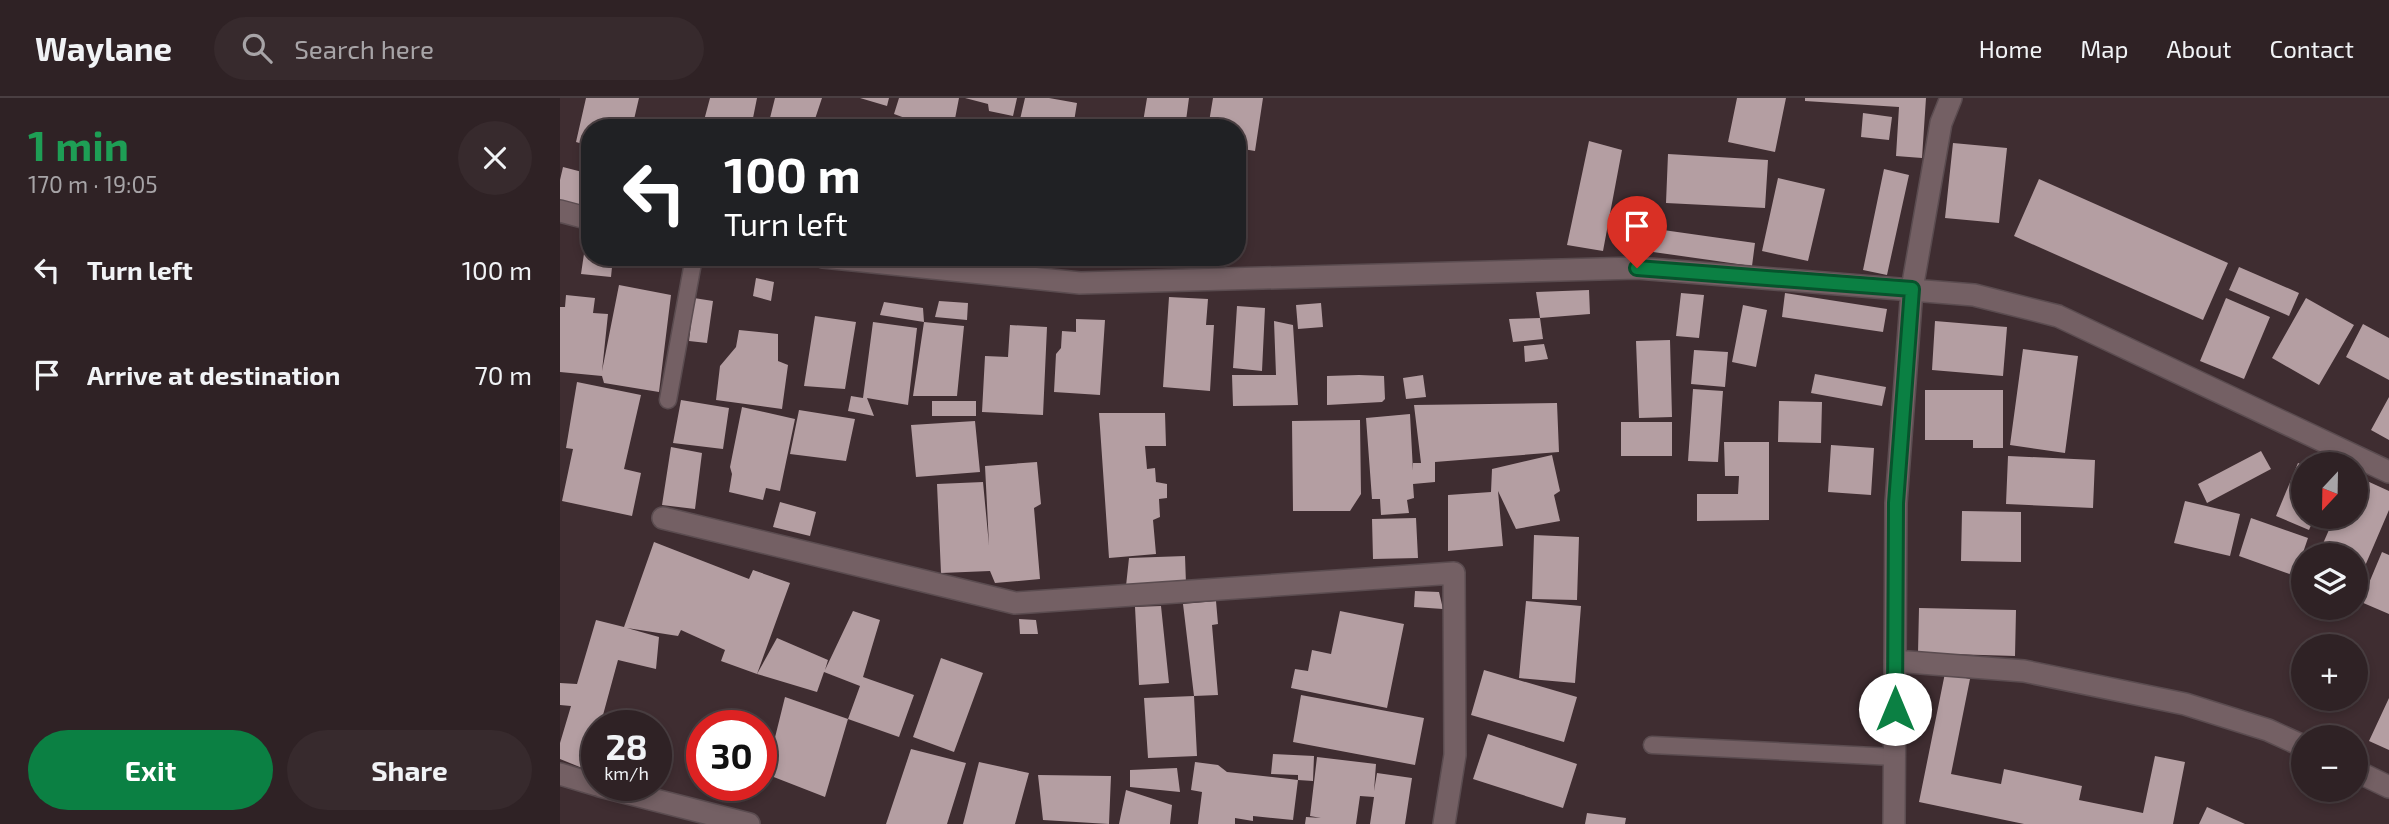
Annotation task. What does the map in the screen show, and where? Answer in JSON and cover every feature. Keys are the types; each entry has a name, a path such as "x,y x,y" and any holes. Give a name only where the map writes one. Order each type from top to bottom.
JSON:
{"street":[{"path":"1894,824 1896,503 1912,289 1941,123 1951,98"},
{"path":"560,211 581,217"},
{"path":"912,266 1080,283 1637,268 1974,295 2058,316 2389,472"},
{"path":"663,518 1015,603 1454,573 1455,755 1444,824"},
{"path":"1895,661 2024,671 2185,704 2268,730 2291,741"},
{"path":"560,774 581,780"},
{"path":"2368,777 2389,787"},
{"path":"660,801 749,824"}],"lane":[{"path":"668,400 692,266"},
{"path":"1651,744 1894,757"}],"building":[{"path":"586,98 639,98 634,119 581,119"},
{"path":"710,98 757,98 753,119 704,119"},
{"path":"775,98 822,98 815,119 770,119"},
{"path":"860,98 889,98 887,106"},
{"path":"899,98 959,98 955,119 908,119 894,114"},
{"path":"965,98 1017,98 1013,116 989,111 988,104"},
{"path":"1025,98 1049,98 1077,103 1074,119 1020,119"},
{"path":"1147,98 1189,98 1186,119 1144,119"},
{"path":"1213,98 1263,98 1255,151 1246,150 1246,119 1210,119"},
{"path":"1737,98 1786,98 1775,152 1728,142"},
{"path":"1805,98 1926,98 1922,158 1896,156 1899,107 1805,101"},
{"path":"1863,113 1892,117 1889,140 1861,137"},
{"path":"581,120 581,143 576,142"},
{"path":"1589,141 1622,150 1603,251 1567,245"},
{"path":"1953,143 2007,148 1999,223 1945,218"},
{"path":"1668,154 1768,160 1765,208 1666,203"},
{"path":"563,167 581,172 581,209 560,204"},
{"path":"1884,169 1909,175 1887,275 1863,270"},
{"path":"1778,178 1825,189 1808,261 1762,251"},
{"path":"2039,179 2228,263 2203,320 2014,236"},
{"path":"1649,228 1755,243 1752,266 1646,251"},
{"path":"582,266 612,266 611,277 581,274"},
{"path":"2239,267 2299,293 2289,316 2229,290"},
{"path":"756,278 774,282 771,301 753,296"},
{"path":"619,285 671,295 659,392 604,383 602,376 560,372 560,307 565,307 566,295 595,298 593,313 608,314 602,371"},
{"path":"1589,290 1590,314 1540,318 1536,292"},
{"path":"1681,293 1704,295 1699,338 1676,336"},
{"path":"1785,293 1887,309 1883,332 1782,317"},
{"path":"1169,297 1208,299 1206,325 1214,325 1210,391 1163,387"},
{"path":"694,298 713,301 707,343 689,341"},
{"path":"2226,298 2270,317 2244,379 2200,361"},
{"path":"2306,298 2354,325 2319,385 2272,358"},
{"path":"939,301 968,303 967,320 935,317"},
{"path":"884,302 923,308 924,322 880,315"},
{"path":"1321,303 1323,327 1298,329 1296,305"},
{"path":"1743,305 1767,310 1756,367 1732,362"},
{"path":"1237,306 1265,308 1262,371 1233,368"},
{"path":"815,316 856,322 845,389 804,386"},
{"path":"1540,318 1543,339 1513,342 1509,319"},
{"path":"1076,319 1105,320 1100,395 1054,392 1056,354 1061,348 1062,331 1076,332"},
{"path":"1274,321 1293,325 1298,405 1233,406 1232,375 1276,375"},
{"path":"1935,321 2007,327 2003,376 1932,370"},
{"path":"873,322 917,328 908,405 867,398 874,416 848,411 851,396 863,398"},
{"path":"924,322 964,326 957,396 913,396"},
{"path":"2363,324 2389,338 2389,380 2346,357"},
{"path":"1010,325 1047,327 1043,415 982,412 985,356 1008,357"},
{"path":"739,330 778,334 778,361 788,365 782,409 716,400 720,366 736,347"},
{"path":"1670,340 1672,417 1639,418 1636,341"},
{"path":"1544,344 1548,359 1525,362 1524,346"},
{"path":"2023,349 2078,356 2065,453 2010,445"},
{"path":"1694,350 1728,352 1725,387 1691,384"},
{"path":"1815,374 1886,387 1882,406 1811,393"},
{"path":"1423,375 1426,397 1406,399 1403,378"},
{"path":"1327,376 1384,376 1385,399 1382,402 1327,405"},
{"path":"577,382 641,395 624,469 641,473 632,516 562,501 573,449 566,448"},
{"path":"1693,389 1723,391 1718,462 1688,461"},
{"path":"1925,390 2003,390 2003,448 1973,448 1973,440 1925,440"},
{"path":"2389,397 2389,440 2371,430"},
{"path":"681,400 729,408 723,449 673,443"},
{"path":"932,401 976,401 976,416 932,416"},
{"path":"1779,401 1822,402 1821,443 1778,442"},
{"path":"1557,403 1559,452 1435,462 1435,482 1413,484 1414,498 1407,500 1409,513 1381,515 1380,499 1372,499 1366,418 1410,414 1413,471 1413,463 1421,463 1414,405"},
{"path":"742,407 795,419 780,491 766,488 763,500 729,492 732,474 730,467"},
{"path":"799,410 855,419 846,461 790,454"},
{"path":"1099,413 1165,413 1166,446 1145,446 1147,469 1155,468 1156,482 1167,484 1167,498 1159,499 1160,517 1153,520 1156,554 1109,558"},
{"path":"1360,420 1361,494 1350,511 1293,511 1292,421"},
{"path":"975,421 980,472 916,477 911,425"},
{"path":"1621,422 1672,422 1672,456 1621,456"},
{"path":"1724,442 1769,442 1769,520 1697,521 1697,494 1738,494 1739,476 1725,476"},
{"path":"1831,445 1874,448 1871,495 1828,492"},
{"path":"671,447 702,453 695,509 662,505"},
{"path":"2261,451 2271,469 2207,503 2198,484"},
{"path":"1552,455 1560,491 1554,495 1560,521 1516,529 1498,491 1503,546 1448,551 1448,495 1491,492 1492,469"},
{"path":"2008,456 2095,460 2093,508 2006,504"},
{"path":"1037,462 1041,504 1034,508 1040,579 995,583 990,571 941,573 937,484 983,482 989,545 985,466"},
{"path":"2291,480 2291,522 2276,516"},
{"path":"2368,481 2389,491 2389,510 2368,559 2368,543 2323,543 2329,529 2368,529"},
{"path":"2185,501 2240,514 2230,556 2174,543"},
{"path":"780,502 816,512 810,536 773,527"},
{"path":"1962,511 2021,512 2021,562 1961,561"},
{"path":"1416,518 1418,558 1373,559 1372,519"},
{"path":"2251,518 2308,538 2306,543 2291,543 2291,575 2239,556"},
{"path":"1534,535 1579,537 1577,600 1532,599"},
{"path":"654,542 749,579 753,570 790,583 757,674 721,661 725,650 681,630 678,636 627,628 659,637 656,669 618,660 604,710 581,710 581,768 560,759 560,743 571,706 560,705 560,683 577,684 596,620 624,627"},
{"path":"2382,552 2389,555 2389,614 2368,605 2368,585"},
{"path":"1185,556 1186,584 1126,586 1129,558"},
{"path":"1415,591 1439,592 1443,609 1414,607"},
{"path":"1216,601 1218,624 1212,625 1218,695 1194,696 1183,604"},
{"path":"1526,601 1581,606 1575,683 1519,678"},
{"path":"1161,606 1169,683 1139,685 1135,607"},
{"path":"1919,608 2016,610 2015,656 1918,653"},
{"path":"853,611 880,620 863,677 914,695 899,737 848,719 860,686 824,672 817,692 757,674 777,638 828,660 825,670"},
{"path":"1340,611 1404,624 1387,708 1291,688 1295,669 1308,671 1312,650 1331,654"},
{"path":"1019,619 1036,620 1038,634 1020,634"},
{"path":"941,658 983,673 954,752 913,737"},
{"path":"1484,670 1577,697 1564,742 1471,715"},
{"path":"1945,673 1970,679 1951,774 2001,784 2004,769 2082,786 2079,800 2143,813 2155,756 2185,762 2173,824 2024,824 1919,802"},
{"path":"1301,695 1424,718 1415,765 1293,742"},
{"path":"1194,696 1197,756 1148,758 1144,698"},
{"path":"785,697 848,719 825,797 777,778 777,729"},
{"path":"2389,698 2389,750 2369,741"},
{"path":"1488,734 1577,764 1563,808 1473,779"},
{"path":"911,749 966,763 947,824 886,824"},
{"path":"1273,754 1314,756 1313,781 1298,780 1298,775 1271,774"},
{"path":"1317,757 1376,764 1374,791 1377,773 1412,778 1405,824 1370,824 1374,797 1360,796 1356,824 1305,824 1306,817 1321,818 1310,816"},
{"path":"979,762 1029,773 1015,824 963,824"},
{"path":"1195,762 1218,765 1227,772 1298,780 1293,820 1253,816 1253,821 1235,818 1235,824 1198,824 1202,792 1191,790"},
{"path":"1177,768 1180,792 1130,787 1130,770"},
{"path":"1038,775 1111,776 1109,824 1043,820"},
{"path":"1126,790 1172,805 1170,824 1119,824"},
{"path":"2207,807 2245,824 2199,824"},
{"path":"1587,813 1626,818 1625,824 1585,824"}],"route":[{"path":"1637,268 1912,289 1896,503 1895,709"}]}
